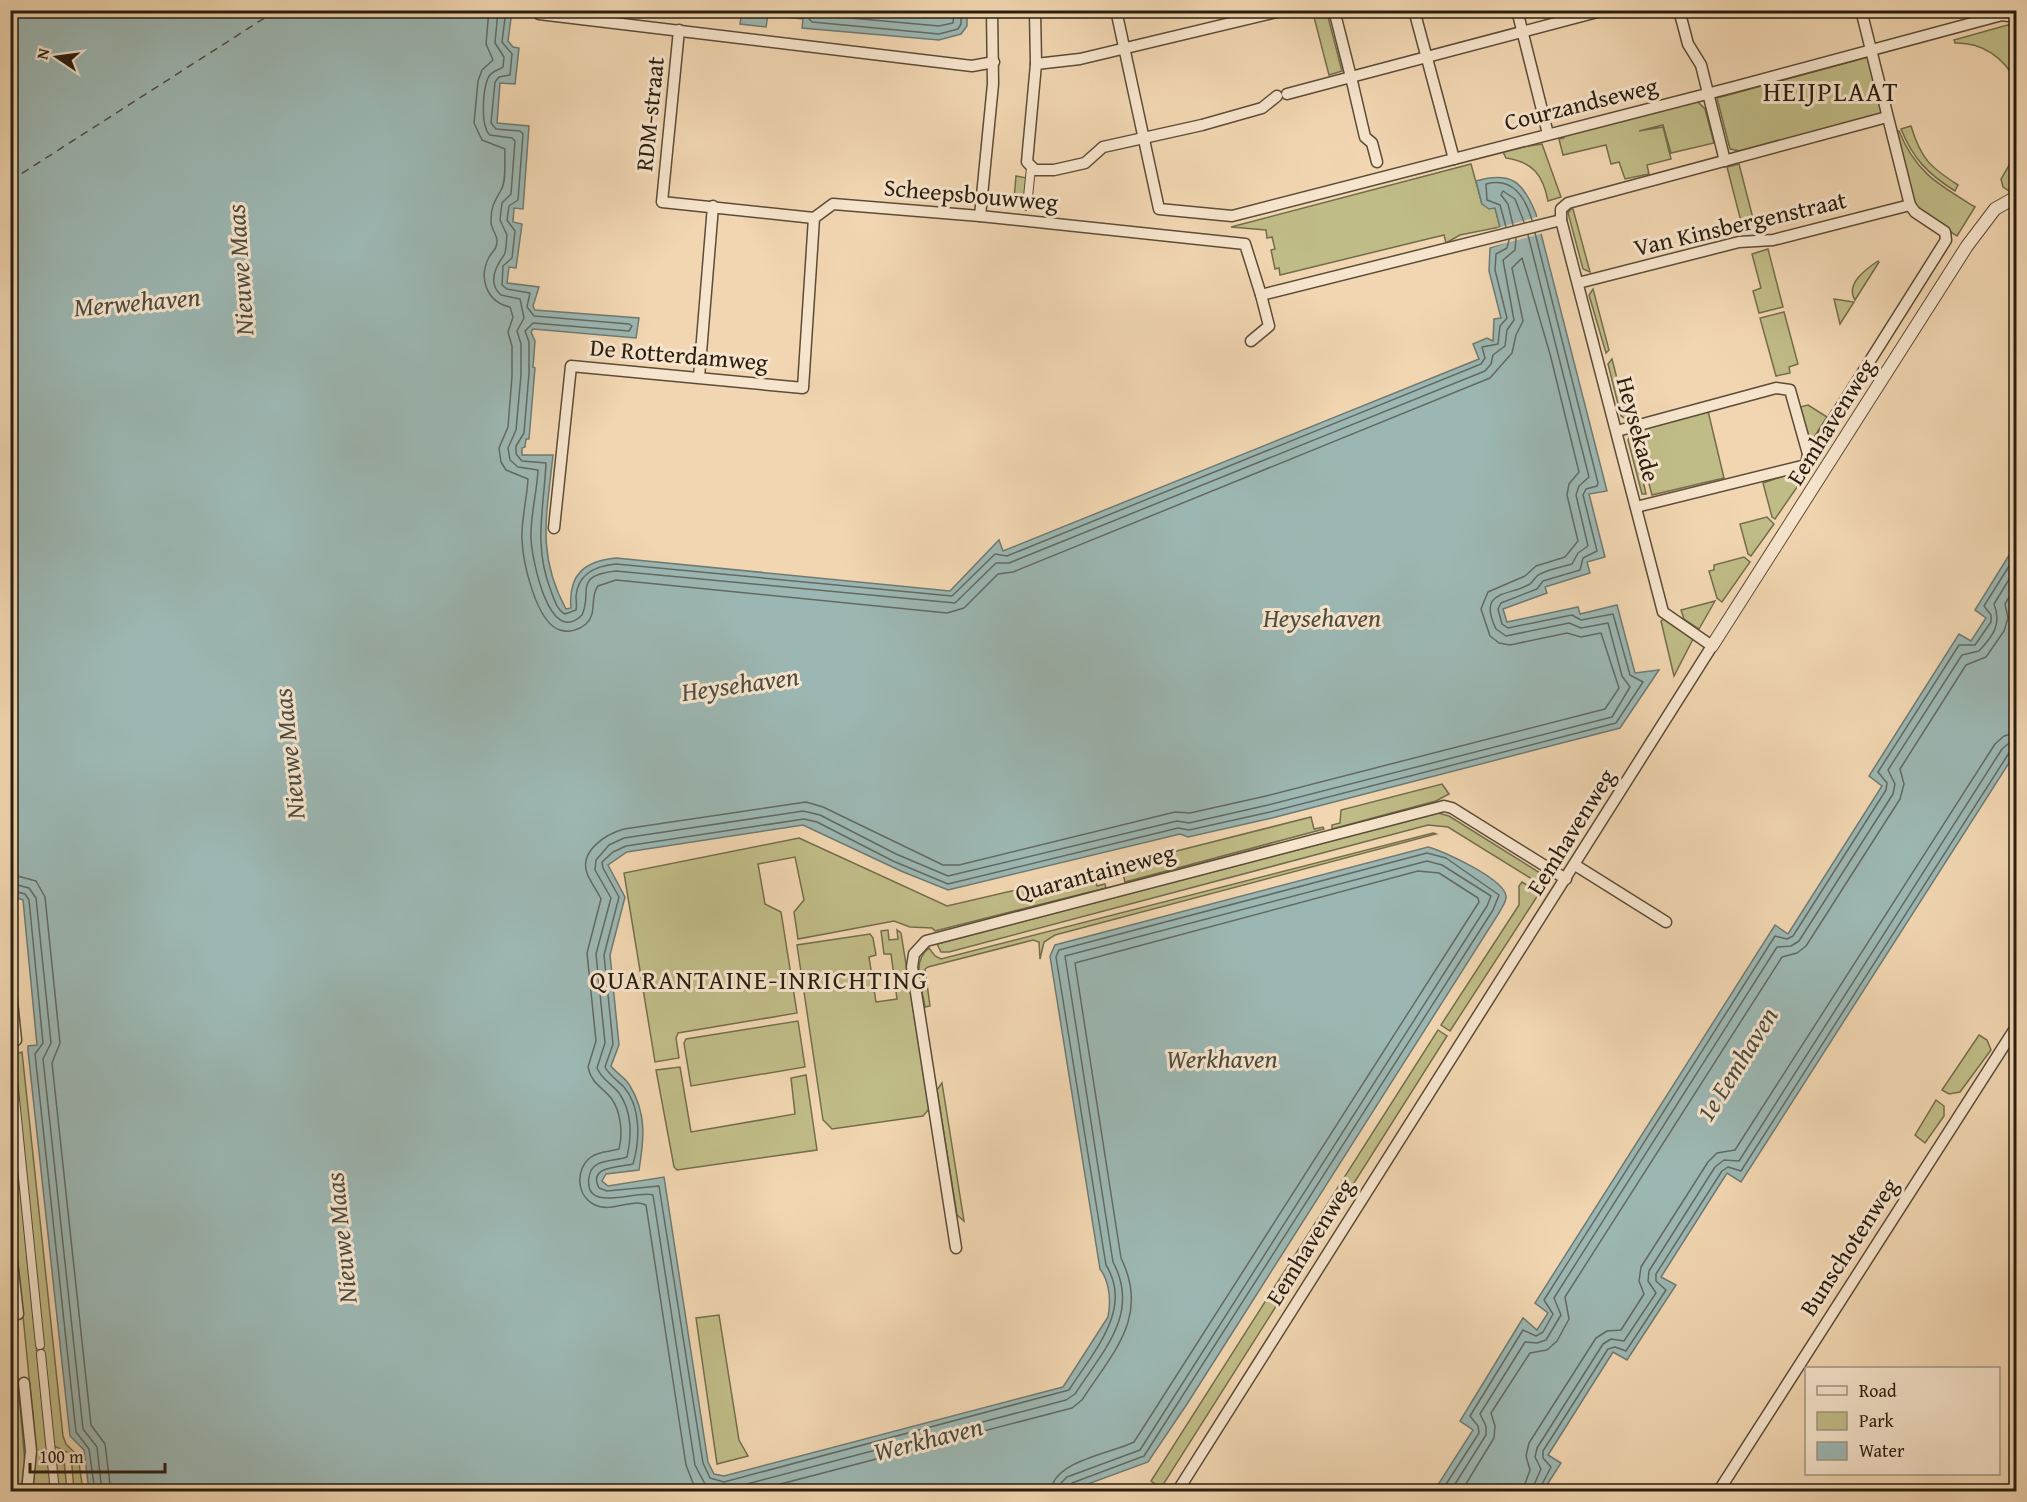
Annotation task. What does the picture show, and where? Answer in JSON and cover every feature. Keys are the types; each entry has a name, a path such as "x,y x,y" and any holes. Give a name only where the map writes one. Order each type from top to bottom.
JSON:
{"street":[{"path":"980,216 994,62 992,10"},
{"path":"1027,206 1031,168 1027,162 1036,64 1035,10"},
{"path":"1116,10 1143,138"},
{"path":"1036,64 1060,62 1124,48 1242,15 1285,10"},
{"path":"1334,10 1365,137 1372,143 1377,162"},
{"path":"1414,10 1454,159"},
{"path":"1516,10 1548,134"},
{"path":"1031,168 1049,171 1085,162 1103,147 1262,108 1272,98 1282,95 1605,10"},
{"path":"1610,10 1652,10"},
{"path":"1679,10 1688,44 1701,65 1725,161"},
{"path":"1636,507 1807,459 1947,236 1945,232 1915,212 1910,205 1861,10"},
{"path":"539,14 972,66 994,62"},
{"name":"Courzandseweg","path":"1143,138 1159,209 1232,216 2002,15 2015,14"},
{"name":"RDM-straat","path":"680,30 662,202 713,206"},
{"path":"1261,295 1561,220 1561,209 1569,202 1887,117"},
{"name":"Eemhavenweg","path":"1177,1491 1967,246 1991,213 2011,199"},
{"name":"Scheepsbouwweg","path":"814,218 833,204 980,216 1245,244 1269,326 1251,341"},
{"name":"Van Kinsbergenstraat","path":"1578,283 1739,242 1773,240 1910,205"},
{"path":"699,377 713,206 814,218"},
{"name":"De Rotterdamweg","path":"554,528 571,366 803,388 814,218"},
{"name":"Heysekade","path":"1561,220 1663,612 1712,646"},
{"path":"1617,431 1776,388 1790,390 1807,459 1822,475"},
{"name":"Quarantaineweg","path":"956,1248 912,967 914,954 926,941 1444,806 1452,808 1566,879"},
{"path":"1575,865 1666,922"},
{"path":"10,982 16,1040 10,1043"},
{"name":"Bunschotenweg","path":"1718,1491 2016,1027"},
{"path":"11,1060 55,1491"},
{"path":"10,1244 18,1314"},
{"path":"24,1383 31,1451 27,1491"}],"green space":[{"path":"1324,12 1327,13 1342,71 1329,75 1314,17"},
{"path":"2011,24 2016,27 2016,82 2006,66 1992,53 1974,45 1955,43 1954,40"},
{"path":"1868,57 1883,114 1740,151 1730,149 1717,98"},
{"path":"1696,100 1705,109 1714,143 1671,153 1663,125 1639,131 1663,127 1671,159 1647,165 1649,174 1625,179 1619,162 1611,164 1606,145 1563,155 1559,139 1564,138 1564,134"},
{"path":"1911,126 1919,147 1928,161 1940,173 1958,185 1955,191 1929,172 1916,157 1901,129"},
{"path":"1899,131 1913,157 1930,176 1975,207 1957,236 1917,211 1895,132"},
{"path":"1542,144 1561,197 1548,201 1540,177 1535,171 1523,163 1506,158 1502,150"},
{"path":"2015,155 2016,190 2009,191 2003,187 2001,179"},
{"path":"1471,164 1482,204 1495,208 1500,227 1460,235 1446,243 1444,235 1280,275 1279,268 1275,269 1271,250 1275,249 1272,237 1267,238 1266,230 1231,227"},
{"path":"1739,164 1756,230 1744,233 1727,167"},
{"path":"1016,176 1027,178 1025,200 1014,199"},
{"path":"1573,209 1590,272 1583,269 1568,213"},
{"path":"1768,249 1783,307 1759,313 1753,291 1761,288 1752,254"},
{"path":"1878,261 1855,300 1853,288 1855,283"},
{"path":"1593,289 1609,350 1606,353 1589,295"},
{"path":"1834,299 1854,302 1840,324"},
{"path":"1784,312 1798,364 1789,367 1790,373 1776,376 1760,318"},
{"path":"1612,359 1626,419 1621,416 1608,364"},
{"path":"1808,405 1827,417 1809,445 1800,407"},
{"path":"1708,411 1724,478 1652,495 1635,431"},
{"path":"1630,436 1633,436 1646,494 1642,494 1628,440"},
{"path":"1798,471 1806,474 1775,519 1772,517 1763,483"},
{"path":"1767,517 1774,524 1751,556 1748,554 1740,524"},
{"path":"1744,557 1750,562 1722,602 1717,598 1709,571 1714,570 1714,565"},
{"path":"1715,601 1699,629 1684,619 1681,610"},
{"path":"1664,619 1693,639 1674,676 1661,621"},
{"path":"1442,784 1449,794 1436,801 1332,829 1332,825 1340,823 1341,810"},
{"path":"1438,813 1449,816 1548,878 1543,886 1448,827 1428,825 949,952 941,952 937,944"},
{"path":"1311,817 1314,829 1323,827 1324,829 1125,882 1121,865"},
{"path":"1436,834 1055,935 1044,942 1040,959 1039,942 1033,940 928,967 925,969 930,1006 925,1007 919,967 920,960 929,948 935,956 941,959"},
{"path":"799,838 947,906 1093,872 1097,886 1105,884 1106,888 935,931 932,928 910,927 894,921 798,939 794,912 804,900 795,857 758,864 765,904 781,912 797,1013 678,1033 676,1038 679,1058 655,1062 624,873"},
{"path":"1522,882 1538,892 1538,895 1450,1031 1441,1025 1519,905 1519,886"},
{"path":"888,930 889,940 898,939 897,930 901,933 929,1109 923,1116 832,1129 823,1120 797,945 870,934 876,955 869,957 876,1002 897,999 891,954 884,954 881,931"},
{"path":"798,1021 805,1067 691,1086 684,1043 686,1039"},
{"path":"1438,1030 1447,1036 1161,1488 1151,1481"},
{"path":"1979,1035 1987,1040 1991,1050 1960,1092 1949,1094 1942,1090"},
{"path":"22,1052 63,1436 66,1444 78,1456 83,1491 74,1491 71,1454 54,1446 13,1055"},
{"path":"680,1067 691,1132 795,1114 791,1078 806,1075 817,1150 677,1170 674,1167 656,1070"},
{"path":"942,1083 964,1221 957,1215 937,1090"},
{"path":"10,1090 51,1491 31,1491 36,1448 11,1194"},
{"path":"1936,1100 1944,1106 1944,1116 1925,1143 1915,1135"},
{"path":"10,1289 25,1463 21,1491 11,1491"},
{"path":"719,1315 739,1440 748,1456 717,1464 696,1318"},
{"path":"54,1458 64,1460 67,1491 58,1491"}],"water":[{"path":"10,11 512,11 508,41 513,47 519,48 515,84 500,83 497,123 529,126 523,209 514,208 513,222 522,224 516,268 509,267 507,283 539,287 533,306 535,310 639,318 636,338 533,329 531,332 535,341 533,367 535,368 529,439 526,439 525,447 522,448 522,455 553,455 547,515 547,552 550,570 566,609 571,608 572,586 581,571 595,562 616,558 950,591 999,540 1003,551 1479,359 1473,344 1487,338 1493,341 1494,319 1501,318 1489,271 1490,248 1504,243 1495,208 1489,209 1482,204 1476,181 1499,177 1515,182 1521,187 1536,214 1607,491 1589,494 1605,557 1587,562 1590,573 1545,587 1547,593 1503,609 1507,622 1578,607 1580,614 1617,605 1635,673 1659,670 1620,728 1272,818 1188,837 1180,834 948,890 901,871 803,825 627,852 608,865 625,897 610,955 619,1045 611,1066 628,1083 635,1096 642,1117 643,1137 639,1170 606,1174 602,1181 608,1186 664,1177 708,1462 714,1474 724,1476 1063,1387 1108,1317 1109,1292 1100,1269 1050,956 1055,945 1428,847 1447,854 1485,874 1503,889 1506,898 1499,913 1148,1462 1066,1492 89,1491 84,1450 70,1436 28,1051 28,1046 37,1045 23,900 11,896"},
{"path":"742,11 967,11 967,26 961,34 939,40 802,28 803,19 768,15 766,27 740,24"},
{"name":"1e Eemhaven","path":"2016,544 2016,752 1741,1182 1727,1173 1661,1277 1676,1285 1627,1360 1613,1352 1548,1455 1561,1463 1543,1491 1434,1491 1473,1430 1460,1421 1523,1318 1537,1330 1548,1313 1535,1303 1775,925 1788,934 1882,786 1869,776 1959,634 1971,641 1986,618 1975,610"}],"pier":[{"path":"1540,216 1544,233 1487,248 1500,241 1497,228"}],"ferry route":[{"path":"10,181 277,10"}],"district":[{"name":"HEIJPLAAT","path":"1831,92"},
{"name":"QUARANTAINE-INRICHTING","path":"759,980"}],"water label":[{"name":"Nieuwe Maas","path":"240,270"},
{"name":"Merwehaven","path":"137,302"},
{"name":"Heysehaven","path":"1322,618"},
{"name":"Heysehaven","path":"740,684"},
{"name":"Nieuwe Maas","path":"289,754"},
{"name":"Werkhaven","path":"1222,1059"},
{"name":"Nieuwe Maas","path":"341,1238"},
{"name":"Werkhaven","path":"928,1439"}]}
